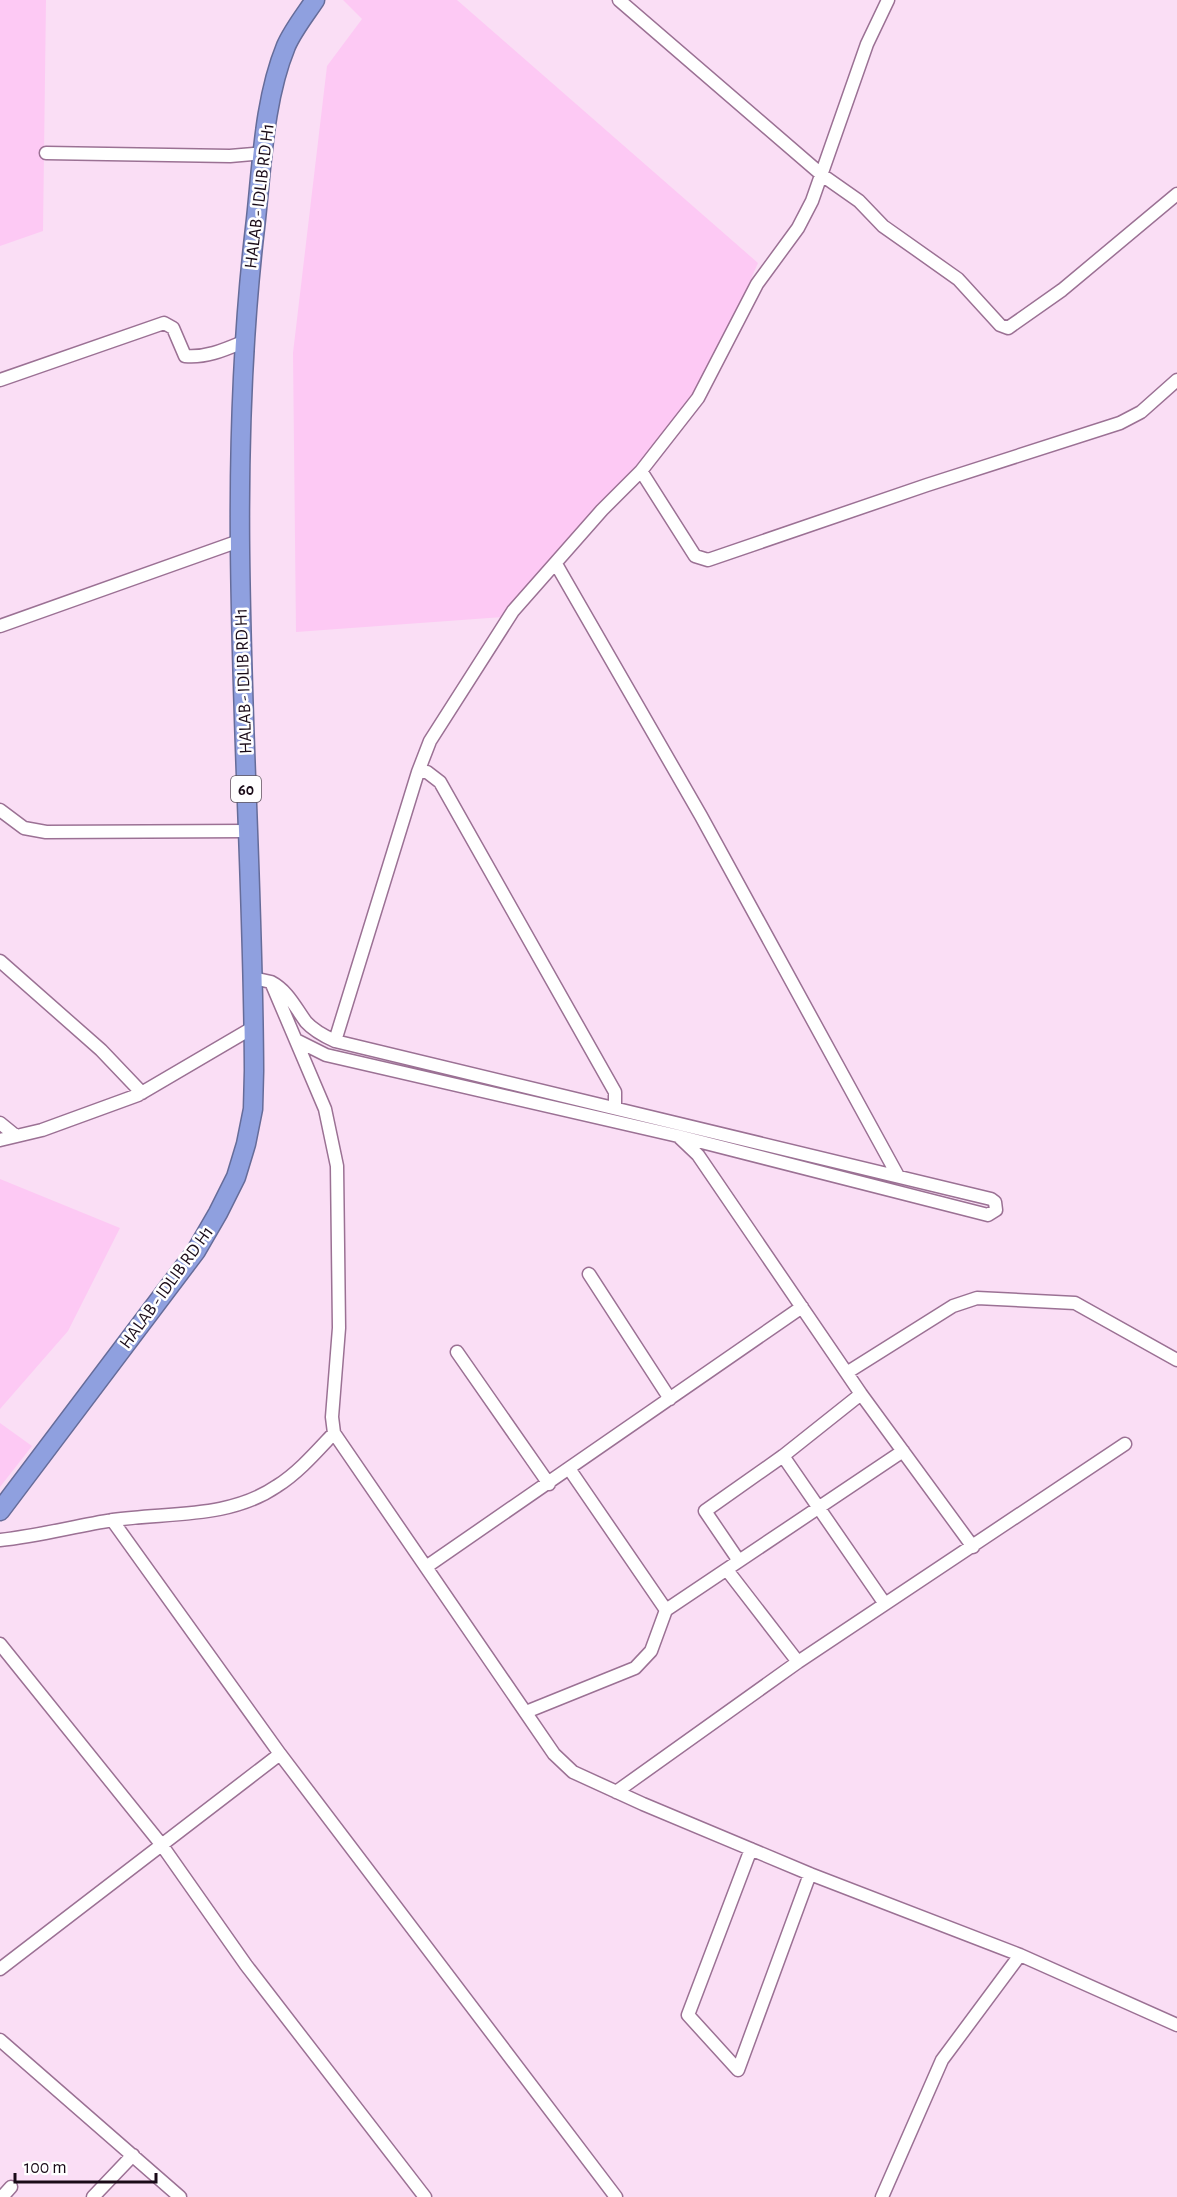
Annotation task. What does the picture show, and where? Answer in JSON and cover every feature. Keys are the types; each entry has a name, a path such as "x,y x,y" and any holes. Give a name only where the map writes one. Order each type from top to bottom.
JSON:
{"highway":[{"name":"HALAB - IDLIB RD H1","path":"0,1511 196,1251 236,1177 249,1132 253,1109 254,1027 262,980 248,831 239,541 243,342 264,153 276,78 287,45 315,0"}],"street":[{"path":"619,0 822,175 859,201 882,226 958,279 1000,325 1008,328 1062,290 1177,194"},
{"path":"335,1041 418,772 430,741 504,622 602,510 641,471 698,398 757,284 798,228 822,175 867,44 888,0"},
{"path":"46,153 230,156 264,153"},
{"path":"0,380 164,323 173,328 185,356 196,357 218,352 243,342"},
{"path":"641,471 695,556 708,560 927,485 1120,423 1141,412 1177,380"},
{"path":"0,626 239,541"},
{"path":"555,564 701,816 898,1176"},
{"path":"418,772 427,772 440,782 615,1092 615,1107"},
{"path":"0,810 24,828 46,832 248,831"},
{"path":"0,961 101,1050 142,1093"},
{"path":"262,980 281,987 312,1028 335,1041 991,1199 996,1204 996,1209 988,1215 678,1136 326,1055 296,1040"},
{"path":"262,980 296,1040 325,1109 337,1166 339,1328 332,1417 334,1433 554,1754 573,1772 616,1792 810,1874 1020,1955 1177,2025"},
{"path":"0,1140 42,1130 142,1093 254,1027"},
{"path":"666,1119 678,1136 698,1155 861,1394 973,1547"},
{"path":"0,1123 16,1136"},
{"path":"589,1274 670,1399"},
{"path":"848,1372 953,1306 977,1298 1075,1303 1177,1360"},
{"path":"426,1567 570,1470 802,1306"},
{"path":"457,1352 549,1484"},
{"path":"738,1561 705,1511 783,1456 861,1394"},
{"path":"0,1540 42,1535 112,1520 208,1512 258,1497 279,1486 334,1433"},
{"path":"616,1792 798,1662 1125,1444"},
{"path":"526,1712 635,1668 651,1650 666,1610 903,1451"},
{"path":"783,1456 885,1604"},
{"path":"570,1470 666,1610"},
{"path":"112,1520 280,1754 616,2197"},
{"path":"727,1570 798,1662"},
{"path":"0,1644 161,1844 246,1965 425,2197"},
{"path":"0,1969 280,1754"},
{"path":"751,1849 688,2015 738,2070 810,1874"},
{"path":"882,2197 942,2060 1020,1955"},
{"path":"0,2040 180,2197"},
{"path":"93,2197 133,2155"},
{"path":"2,2197 11,2187"}],"shaded area":[{"path":"0,0 46,0 43,231 0,246"},
{"path":"343,0 457,0 758,263 695,405 503,617 296,632 293,353 327,66 362,19"},
{"path":"0,1179 120,1228 68,1331 0,1409"},
{"path":"0,1423 32,1446 0,1487"}]}
